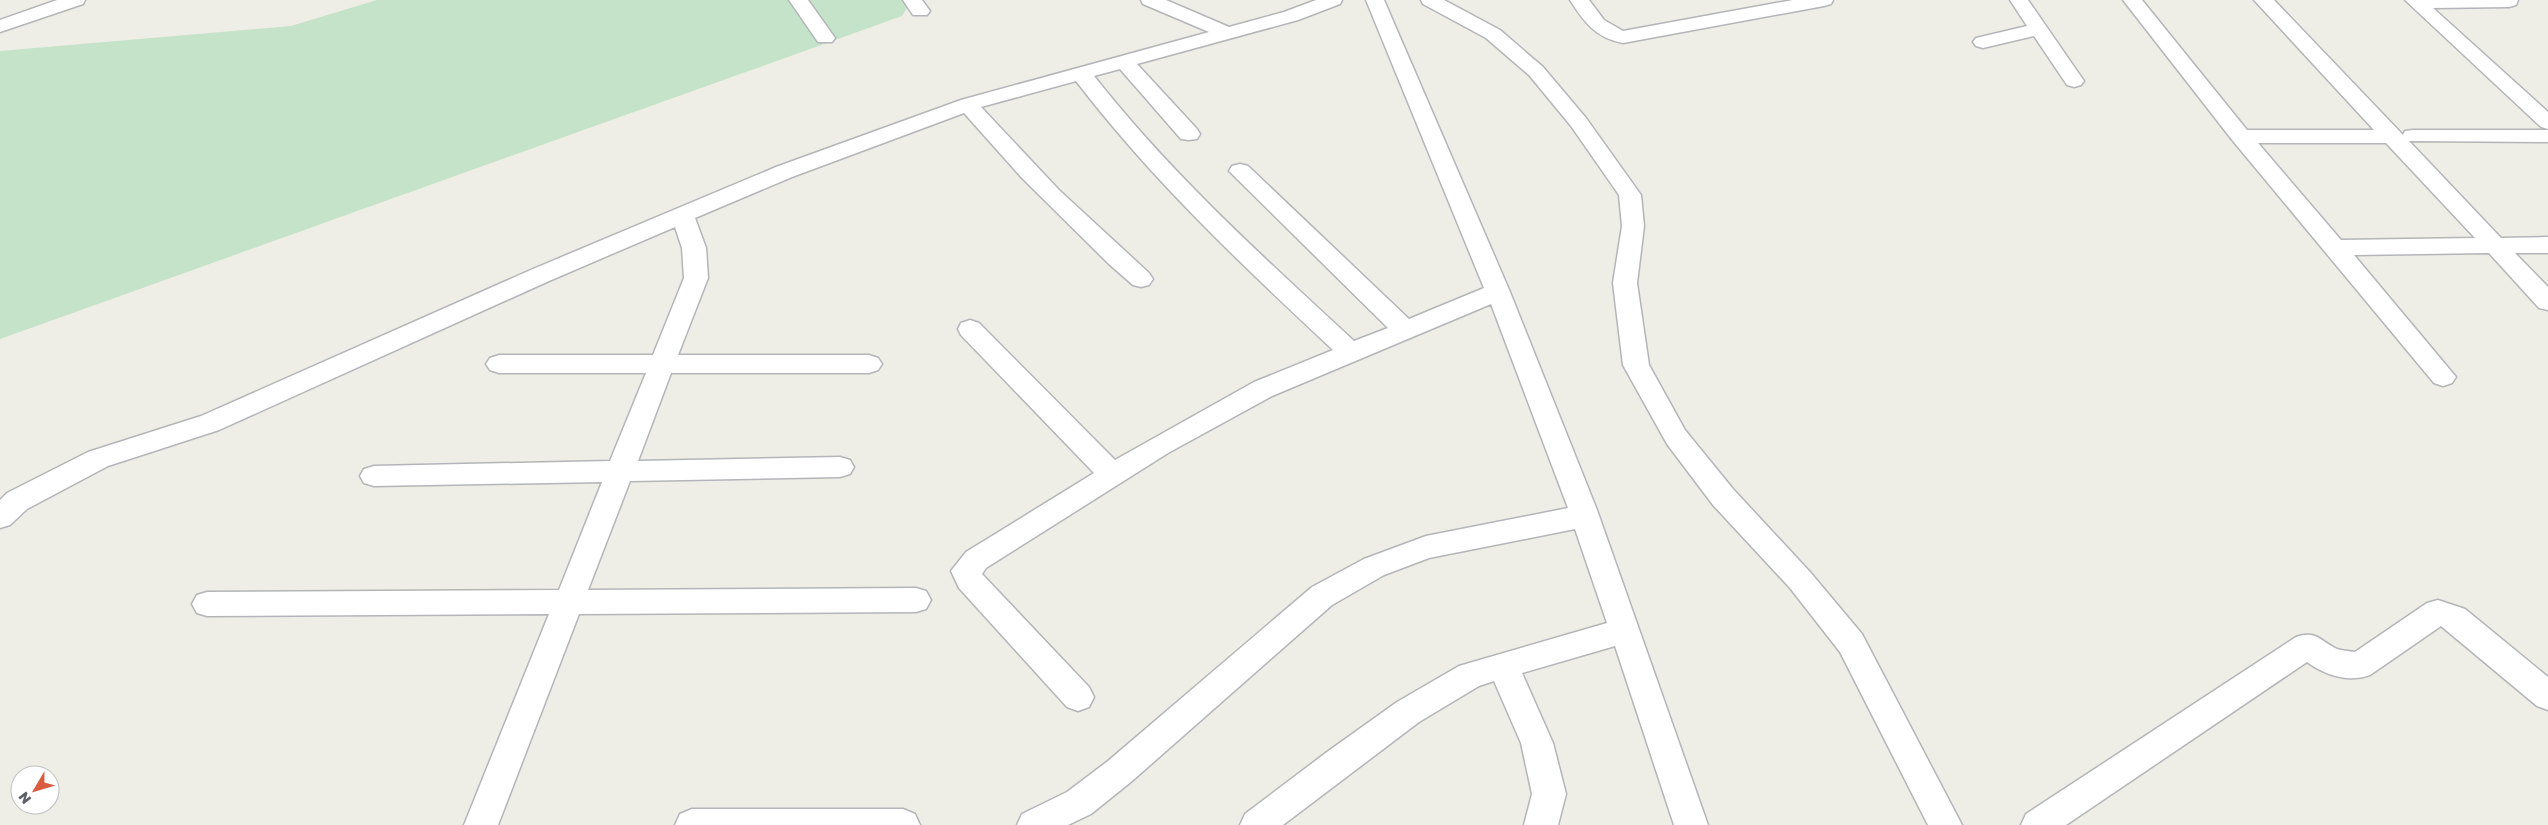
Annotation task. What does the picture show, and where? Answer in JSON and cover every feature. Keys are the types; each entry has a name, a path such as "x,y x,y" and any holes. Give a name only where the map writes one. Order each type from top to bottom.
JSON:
{"street":[{"path":"0,26 76,0"},
{"path":"798,0 825,38"},
{"path":"1150,0 1227,33"},
{"path":"1273,0 1296,14"},
{"path":"0,517 16,501 98,459 210,423 540,275 784,172 968,104 1296,14 1333,0"},
{"path":"1375,0 1498,292 1584,516 1691,825"},
{"path":"1430,0 1493,34 1536,71 1579,122 1630,195 1633,226 1625,283 1636,365 1676,436 1723,497 1800,580 1851,643 1945,825"},
{"path":"1579,0 1602,30 1613,36 1623,36 1824,0"},
{"path":"2019,0 2074,82"},
{"path":"2132,0 2241,136 2443,377"},
{"path":"2263,0 2402,136"},
{"path":"2284,0 2402,136 2504,245 2548,302"},
{"path":"2415,1 2509,1"},
{"path":"2415,1 2548,122"},
{"path":"1983,42 2038,29"},
{"path":"1123,60 1189,134"},
{"path":"1080,72 1113,117 1228,238 1351,353"},
{"path":"968,104 1005,150 1081,226 1141,279"},
{"path":"2241,136 2548,136"},
{"path":"1240,171 1406,330"},
{"path":"481,825 696,278 694,248 682,215"},
{"path":"2504,245 2548,279"},
{"path":"2336,248 2548,245"},
{"path":"1078,697 969,580 966,571 976,560 1159,446 1263,389 1498,292"},
{"path":"970,329 1112,475"},
{"path":"499,364 869,364"},
{"path":"374,476 620,473 840,467"},
{"path":"1034,825 1079,803 1120,771 1322,596 1374,567 1426,547 1584,516"},
{"path":"207,604 916,600"},
{"path":"2038,825 2308,646 2332,662 2359,666 2438,612 2454,618 2548,696"},
{"path":"1257,825 1338,762 1408,712 1470,675 1624,631"},
{"path":"1503,666 1537,743 1549,794 1541,825"},
{"path":"692,825 902,825"}],"green space":[{"path":"377,0 912,0 902,16 0,339 0,51 291,26"}]}
